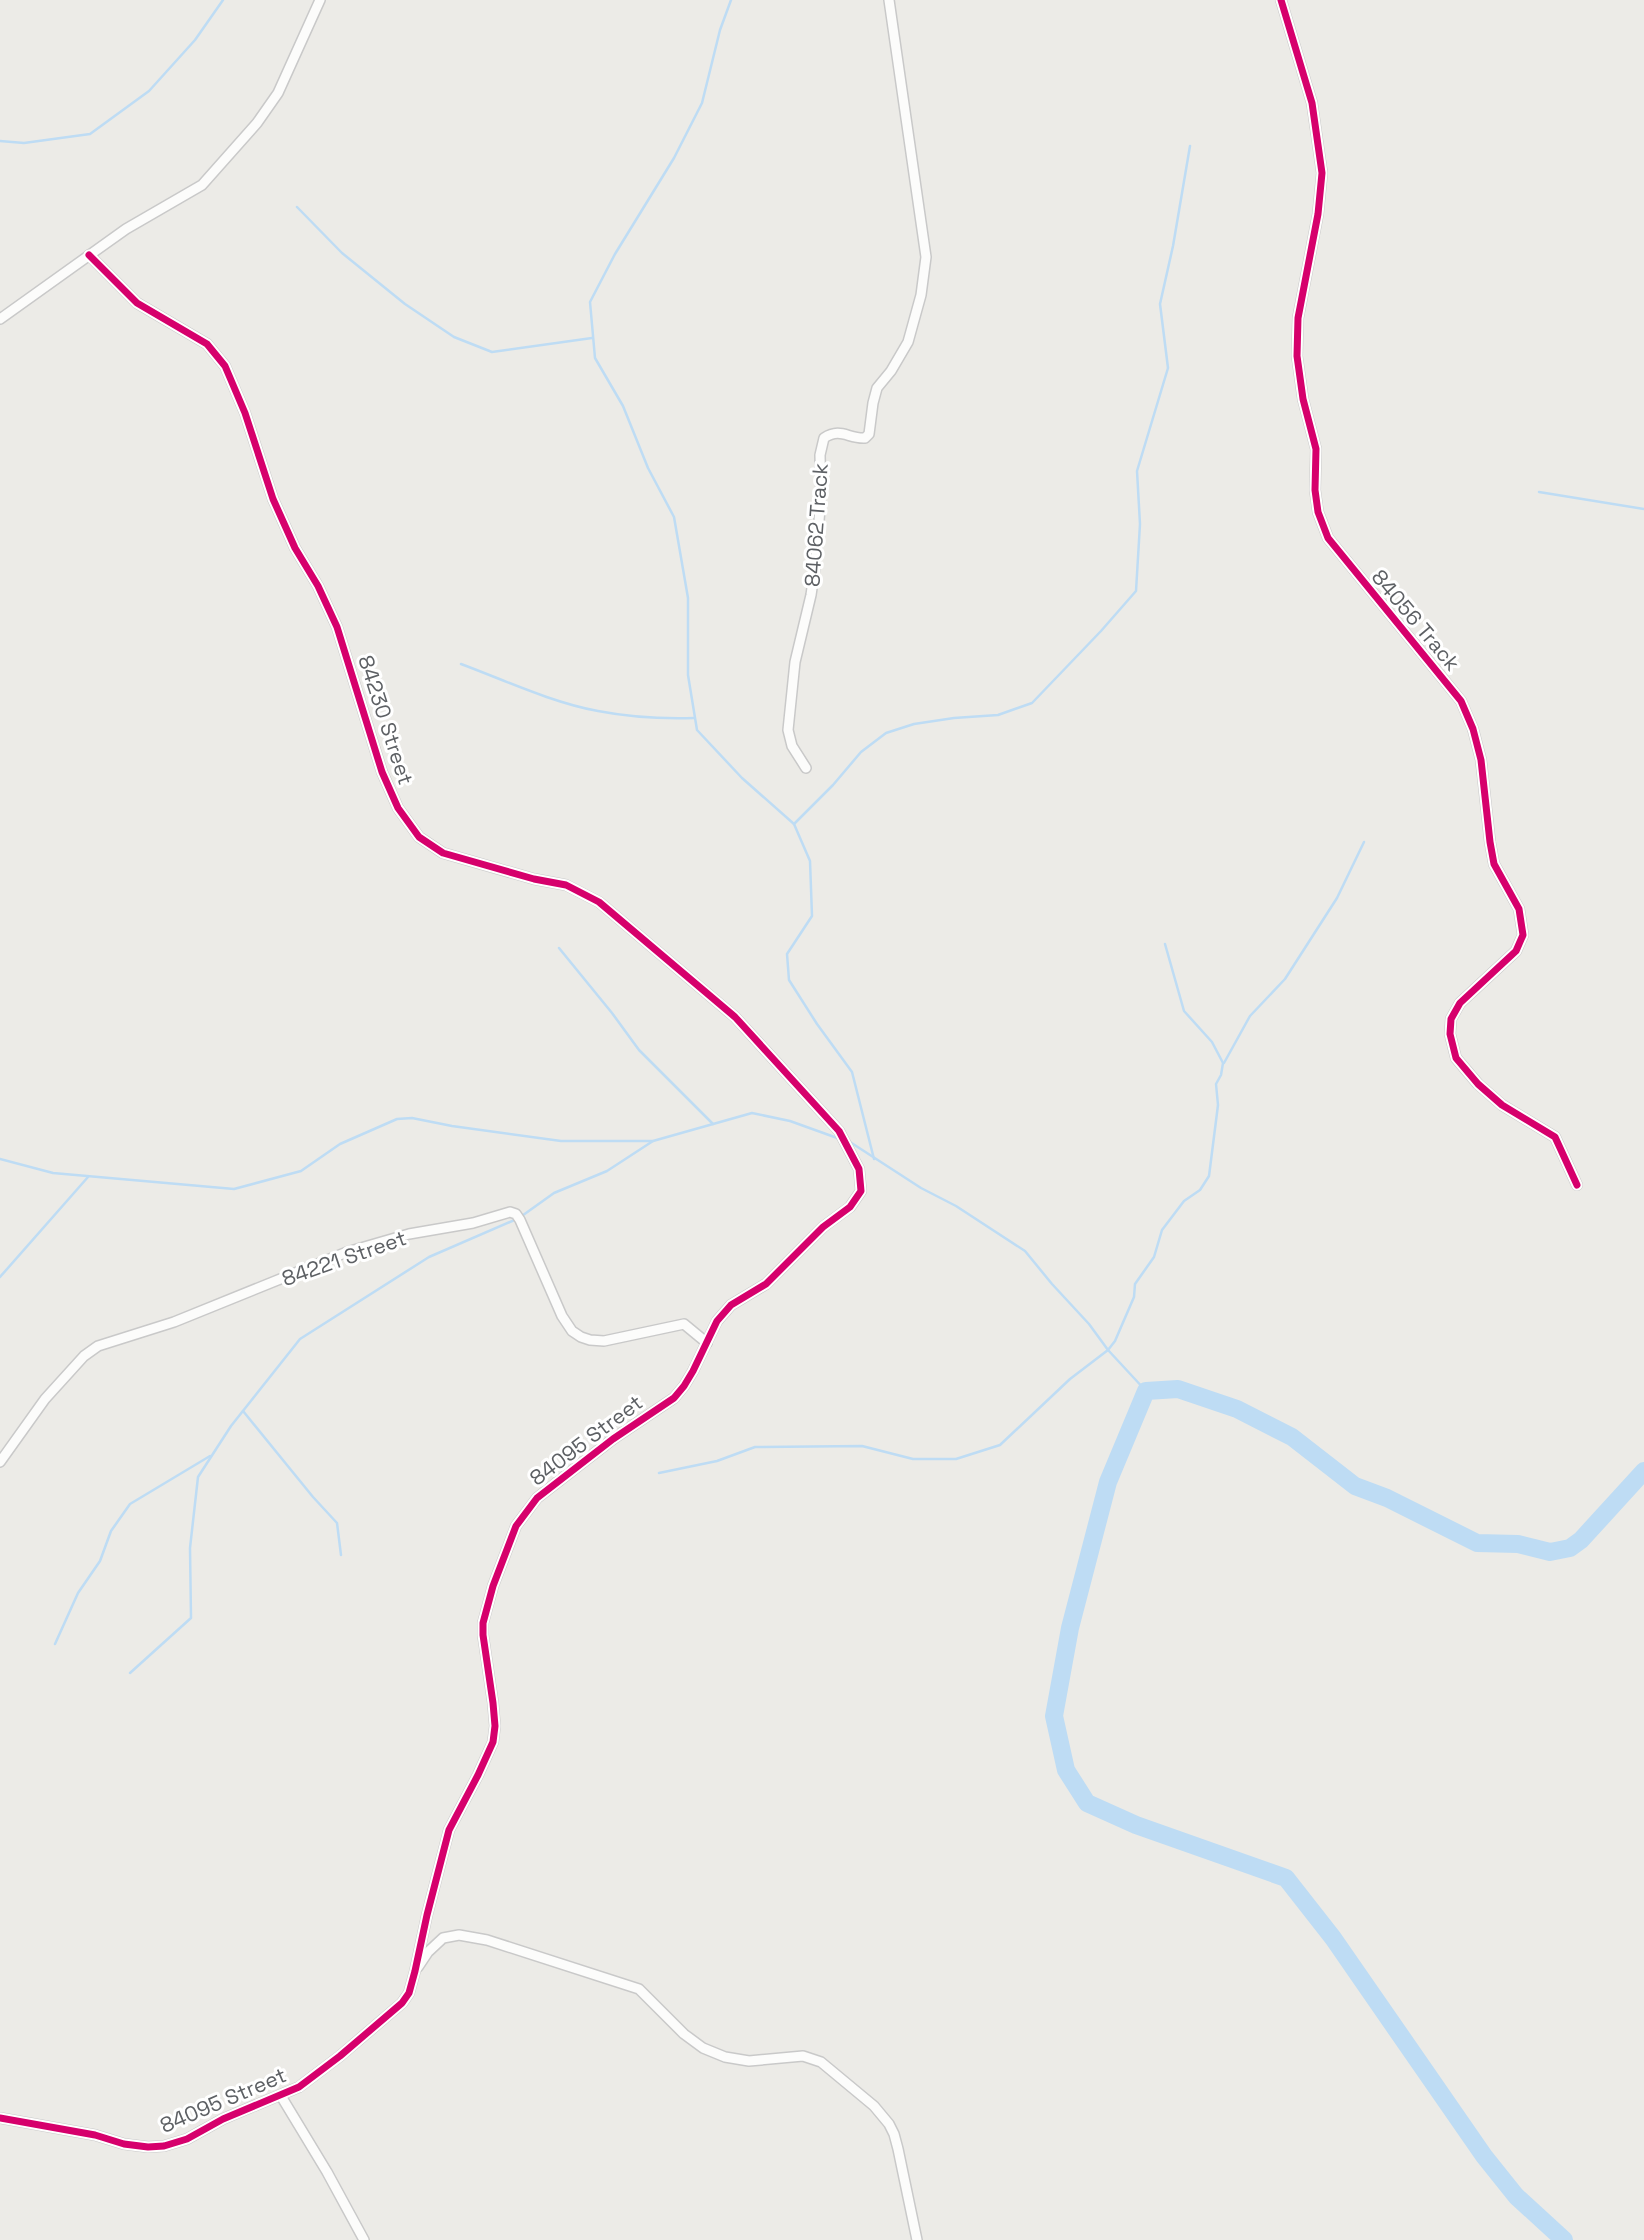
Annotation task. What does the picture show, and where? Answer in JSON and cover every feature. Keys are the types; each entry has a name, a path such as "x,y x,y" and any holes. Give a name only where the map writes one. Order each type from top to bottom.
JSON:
{"street":[{"path":"0,320 126,229 202,185 257,123 278,93 320,0"},
{"name":"84062 Track","path":"806,768 792,746 788,730 795,662 815,567 821,497 820,455 824,438 832,432 858,438 865,438 869,434 877,388 908,342 921,295 926,257 889,0"},
{"name":"84056 Track","path":"1281,0 1312,103 1322,173 1318,214 1298,318 1297,356 1303,399 1316,449 1315,490 1318,512 1328,538 1461,701 1473,729 1481,760 1494,864 1519,909 1523,935 1516,951 1460,1003 1451,1018 1450,1034 1456,1058 1478,1084 1502,1105 1555,1138 1577,1185"},
{"name":"84230 Street","path":"89,255 137,303 208,344 226,366 245,413 273,499 295,548 318,586 337,627 382,772 398,808 419,837 443,853 566,886 599,902 735,1017 839,1131 859,1169"},
{"name":"84095 Street","path":"0,2118 95,2135 124,2144 164,2146 187,2139 223,2119 299,2087 325,2069 402,2003 409,1993 415,1971 449,1830 493,1742 495,1726 483,1623 493,1586 516,1526 537,1498 613,1439 674,1398 684,1386 717,1321 731,1305 766,1284 823,1227 850,1207 861,1191 859,1169"},
{"name":"84221 Street","path":"0,1462 46,1399 84,1356 98,1346 174,1322 347,1252 408,1234 473,1223 510,1212 516,1214 520,1220 562,1316 572,1331 590,1340 604,1340 684,1324 707,1343"},
{"path":"415,1971 428,1952 443,1938 459,1936 487,1940 639,1989 684,2034 703,2048 725,2057 749,2060 803,2056 821,2062 874,2106 894,2134 917,2240"},
{"path":"281,2096 364,2240"}],"waterway":[{"path":"0,141 24,143 90,134 149,91 195,40 223,0"},
{"path":"731,0 720,30 702,103 674,158 615,254 590,302 595,358 623,406 648,468 674,517 688,598 688,675 697,730 742,778 794,824 810,861 812,916 787,954 789,980 852,1072 874,1159"},
{"path":"794,824 861,752 886,733 914,724 998,715 1032,703 1136,591 1140,524 1137,471 1168,368 1160,304 1190,146"},
{"path":"297,207 342,253 405,304 454,337 492,352 592,338"},
{"path":"1539,492 1644,509"},
{"path":"461,664 546,697 581,707 634,716 694,718"},
{"path":"1224,1063 1250,1016 1285,979 1337,898 1364,842"},
{"path":"659,1473 717,1461 755,1447 862,1446 913,1459 956,1459 1000,1445 1070,1379 1108,1350 1115,1341 1134,1297 1135,1284 1154,1257 1162,1230 1184,1201 1200,1190 1209,1176 1218,1105 1216,1084 1223,1063 1212,1042 1184,1011 1165,944"},
{"path":"559,948 639,1050 713,1124"},
{"path":"0,1159 53,1173 234,1189 301,1171 340,1144 397,1119 412,1118 561,1141 653,1141 752,1113 790,1121 840,1139"},
{"path":"130,1673 191,1618 190,1548 198,1477 231,1426 300,1339 429,1257 519,1218 554,1193 607,1171 653,1141"},
{"path":"850,1142 1025,1251 1146,1391"},
{"path":"0,1277 88,1177"},
{"path":"1564,2240 1516,2196 1484,2156 1333,1938 1286,1878 1136,1825 1087,1803 1066,1770 1054,1716 1070,1628 1108,1482 1146,1391 1178,1389 1237,1409 1292,1437 1355,1486 1387,1498 1477,1543 1518,1544 1550,1552 1570,1548 1581,1540 1644,1471"},
{"path":"243,1411 337,1523 341,1555"},
{"path":"55,1644 78,1593 100,1561 111,1531 130,1504 210,1456"}],"cycle path":[{"path":"1281,0 1312,103 1322,173 1318,214 1298,318 1297,356 1303,399 1316,449 1315,490 1318,512 1328,538 1461,701 1473,729 1481,760 1494,864 1519,909 1523,935 1516,951 1460,1003 1451,1019 1450,1034 1456,1058 1478,1084 1502,1105 1555,1137 1577,1185"},
{"path":"0,2118 95,2135 124,2144 164,2146 187,2139 223,2119 299,2087 402,2003 409,1993 415,1971 449,1830 493,1742 495,1726 483,1623 493,1586 516,1526 537,1498 613,1439 674,1398 693,1371 717,1321 731,1305 766,1284 823,1227 850,1207 861,1191 859,1169 839,1131 735,1017 599,902 566,885 534,879 443,853 419,837 398,808 382,772 337,627 318,586 295,548 273,499 245,413 225,366 207,344 137,303 89,255"}]}
